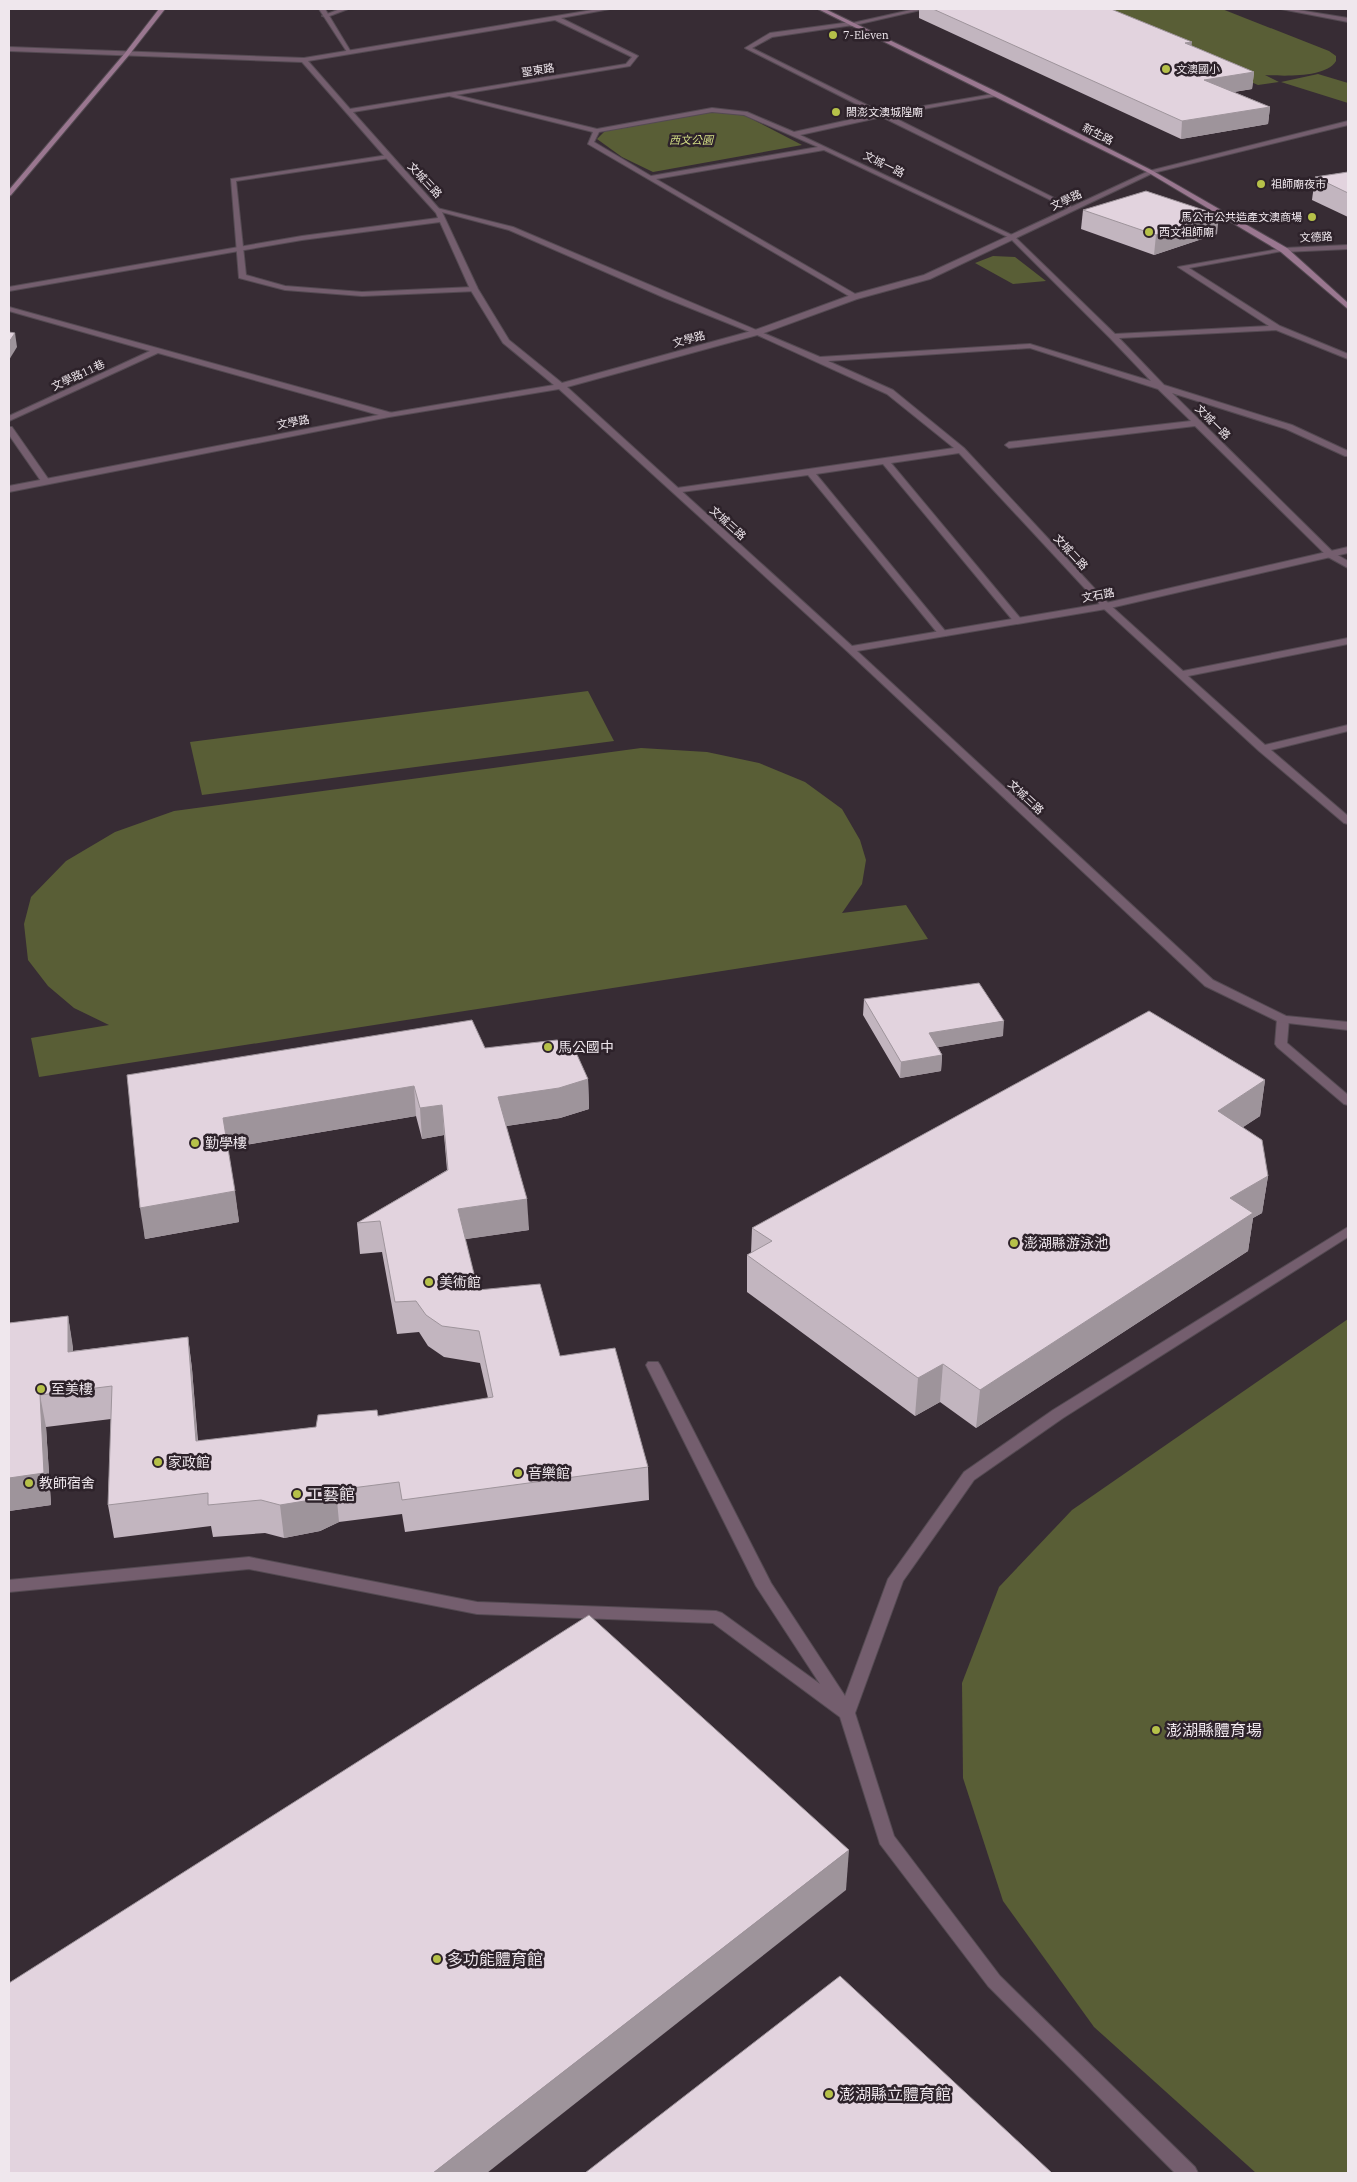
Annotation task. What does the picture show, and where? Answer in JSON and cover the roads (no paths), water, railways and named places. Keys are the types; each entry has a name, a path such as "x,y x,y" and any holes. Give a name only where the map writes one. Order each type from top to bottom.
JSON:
{"main road":[{"path":"9,194 127,54 162,9"},
{"name":"新生路","path":"821,9 1152,172 1284,250 1348,307"}],"street":[{"path":"322,9 348,51"},
{"path":"325,16 345,9"},
{"path":"9,49 304,60 348,51 607,9"},
{"path":"922,9 851,24 770,35 748,48 1073,209"},
{"path":"1284,9 1348,20"},
{"name":"聖東路","path":"350,111 628,66 636,57 554,18"},
{"name":"文城三路","path":"304,60 388,157 437,210 474,288 506,340 561,386 850,649 1209,983 1283,1019 1348,1026"},
{"path":"792,134 881,115 997,94"},
{"path":"448,95 597,131 590,143 854,297"},
{"name":"文城一路","path":"597,131 712,110 746,113 825,148 1012,238 1113,336 1160,387 1331,555 1348,565"},
{"name":"文學路","path":"9,489 389,415 561,386 758,332 854,297 928,277 1152,172 1348,123"},
{"path":"650,178 825,148"},
{"path":"388,157 233,180 242,276 285,288 362,294 474,288"},
{"name":"文城二路","path":"437,210 511,228 668,296 821,359 890,392 961,450 1106,606 1263,749 1348,821"},
{"path":"9,289 239,248 443,220"},
{"name":"文德路","path":"1277,328 1182,267 1284,250 1348,247"},
{"path":"9,310 389,415"},
{"path":"1113,336 1277,328 1348,357"},
{"path":"821,359 1030,346 1289,427 1348,454"},
{"name":"文學路11巷","path":"9,419 156,351"},
{"path":"1009,445 1197,423"},
{"path":"9,429 46,482"},
{"path":"676,491 961,450"},
{"path":"885,461 1018,621"},
{"path":"810,472 943,634"},
{"name":"文石路","path":"850,649 1106,606 1348,550"},
{"path":"1181,674 1348,641"},
{"path":"1263,749 1348,728"},
{"path":"1283,1019 1281,1044 1348,1102"},
{"path":"847,1713 896,1579 970,1476 1058,1414 1348,1231"},
{"path":"653,1365 764,1586 847,1713 886,1839 994,1981 1188,2173"},
{"path":"9,1586 249,1563 477,1608 716,1617 847,1713"}],"place":[{"name":"7-Eleven","path":"833,35"},
{"name":"文澳國小","path":"1166,69"},
{"name":"閤澎文澳城隍廟","path":"836,112"},
{"name":"祖師廟夜市","path":"1261,184"},
{"name":"馬公市公共造產文澳商場","path":"1312,217"},
{"name":"西文祖師廟","path":"1149,232"},
{"name":"馬公國中","path":"548,1047"},
{"name":"勤學樓","path":"195,1143"},
{"name":"澎湖縣游泳池","path":"1014,1243"},
{"name":"美術館","path":"429,1282"},
{"name":"至美樓","path":"41,1389"},
{"name":"家政館","path":"158,1462"},
{"name":"音樂館","path":"518,1473"},
{"name":"教師宿舍","path":"29,1483"},
{"name":"工藝館","path":"297,1494"},
{"name":"澎湖縣體育場","path":"1156,1730"},
{"name":"多功能體育館","path":"437,1959"},
{"name":"澎湖縣立體育館","path":"829,2094"}],"park label":[{"name":"西文公園","path":"691,140"}]}
